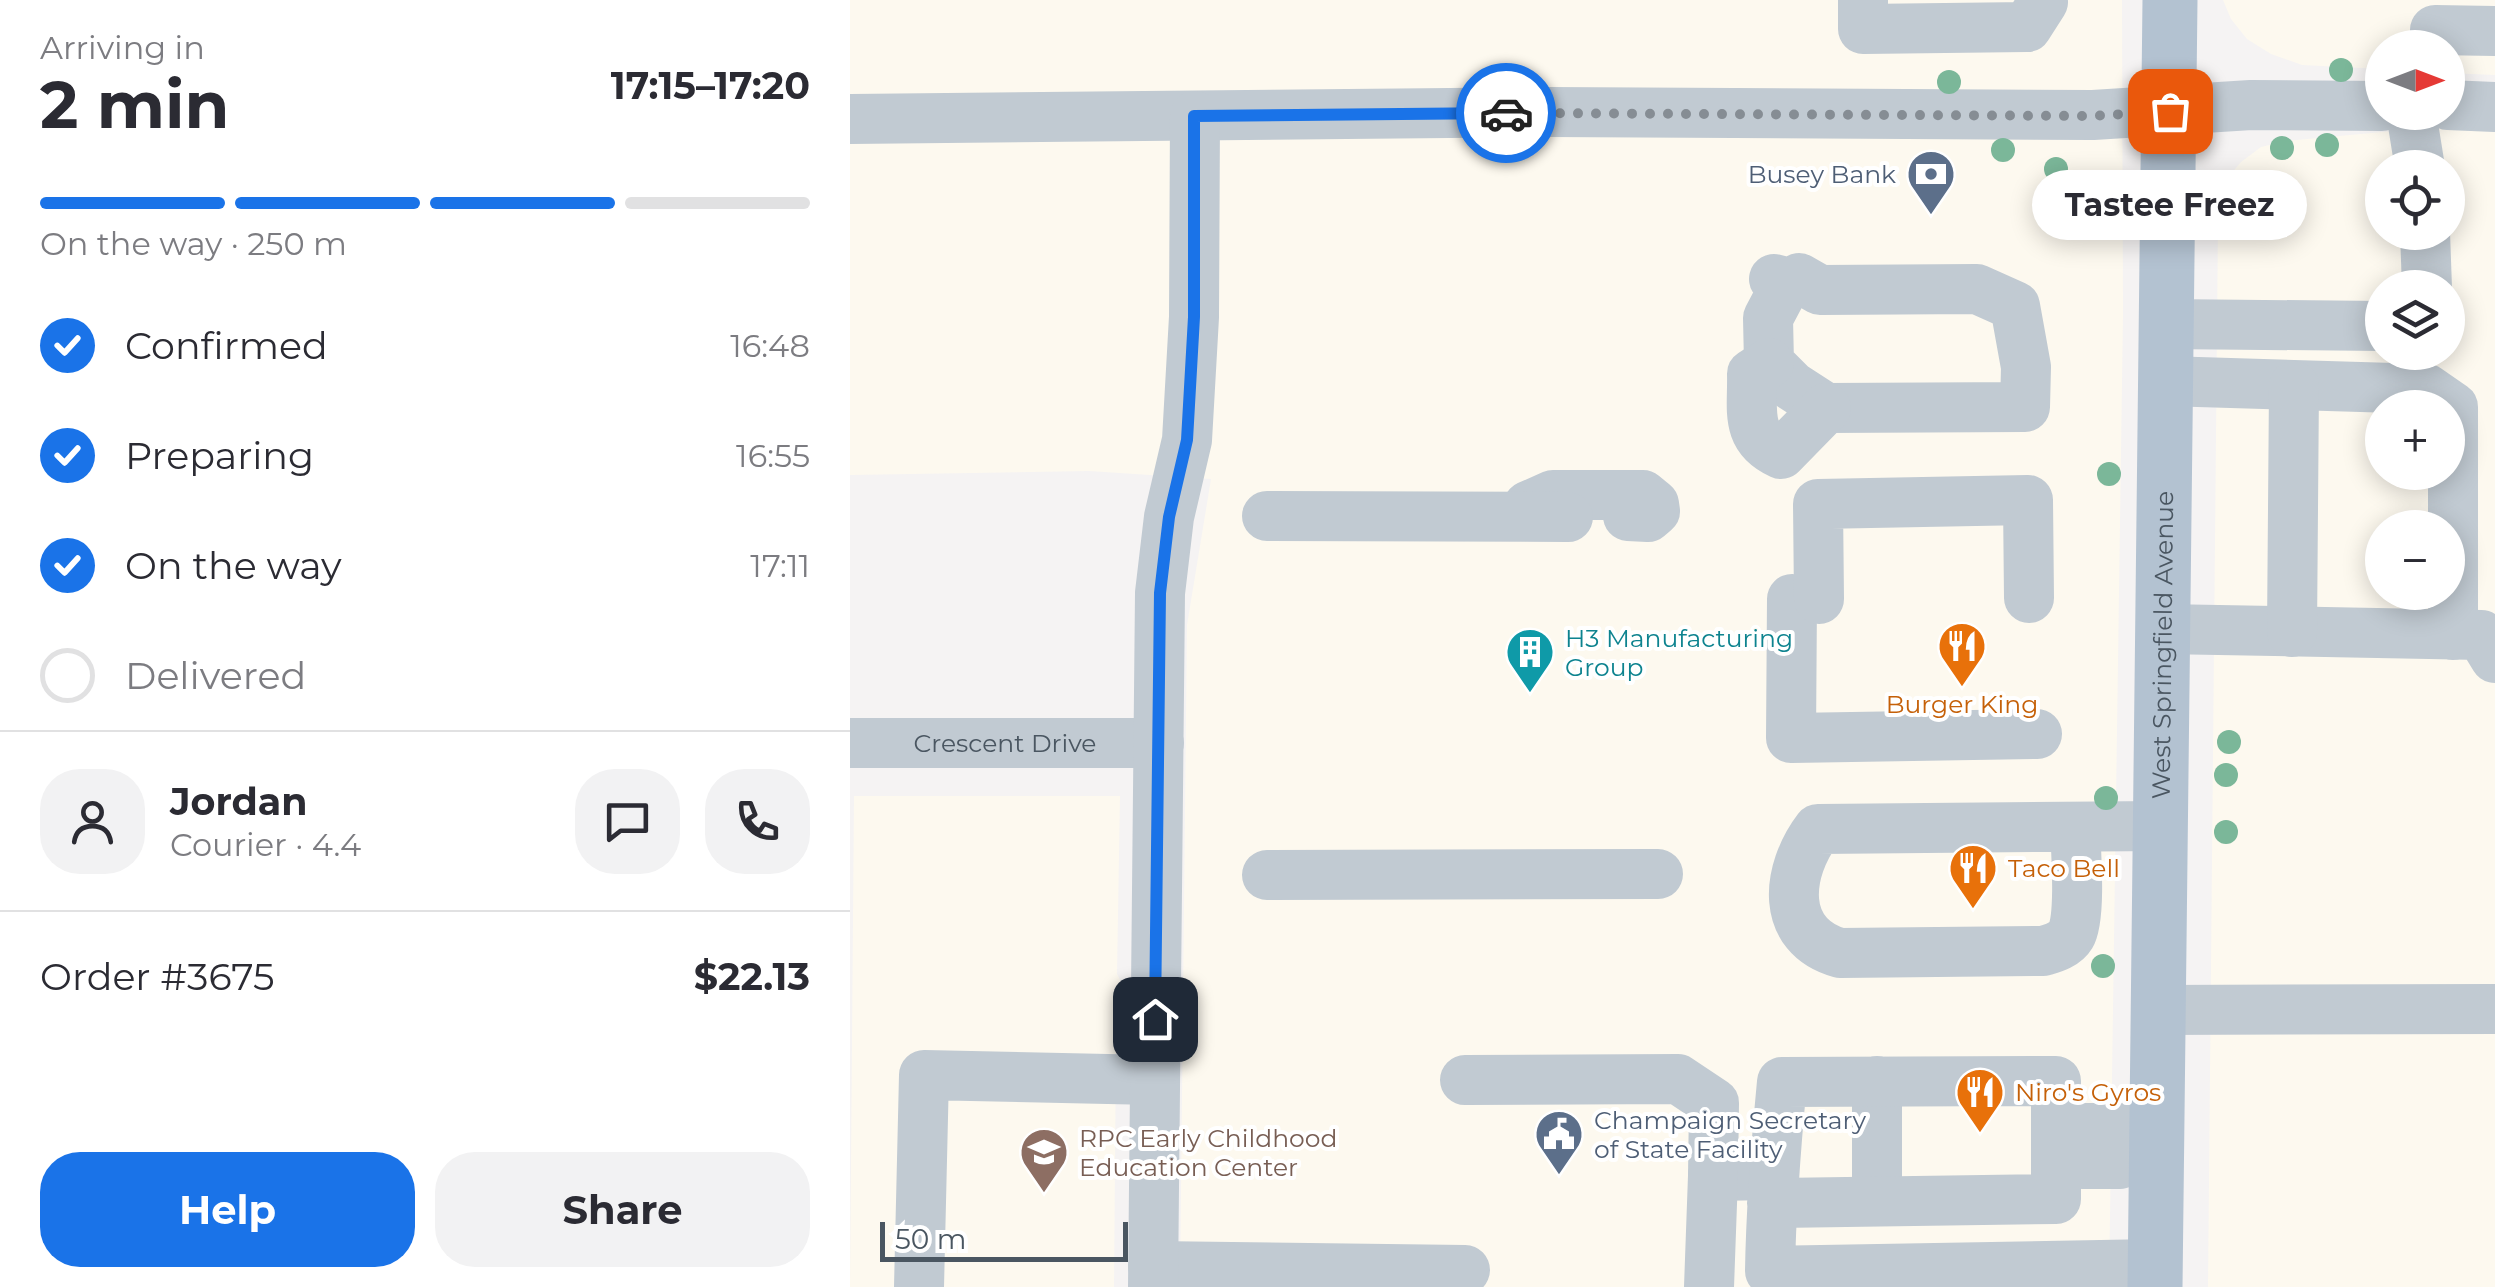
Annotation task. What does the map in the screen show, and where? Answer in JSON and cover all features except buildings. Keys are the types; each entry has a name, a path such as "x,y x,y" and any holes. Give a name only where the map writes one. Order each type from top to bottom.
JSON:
{"main road":[{"name":"West Springfield Avenue","path":"2155,1275 2144,1146 2158,1010 2170,0"}],"street":[{"path":"1862,15 2027,27 2043,2"},
{"path":"2432,26 2495,31"},
{"path":"850,118 1549,112 2093,116 2251,105 2365,106"},
{"path":"2465,106 2495,107"},
{"path":"1194,116 1187,440 1169,517 1160,593 1153,1276 1466,1270"},
{"path":"1798,278 1820,290 1977,289 2015,306 2026,366 2025,407 1826,408 1792,386 1769,363 1768,318 1781,280 1798,278"},
{"path":"2166,324 2365,326"},
{"path":"1769,363 1752,374 1754,432 1765,446 1781,454 1826,408"},
{"path":"2166,381 2365,410"},
{"path":"2405,390 2430,390"},
{"path":"2294,400 2365,394"},
{"path":"2292,632 2294,400"},
{"path":"2163,629 2292,632 2474,646 2457,490"},
{"path":"1506,517 1553,495 1643,495 1654,504 1648,517 1628,516"},
{"path":"2028,598 2028,500 1818,504 1791,738 2037,734"},
{"path":"1267,516 1568,517"},
{"name":"Crescent Drive","path":"850,743 1159,743"},
{"path":"2076,828 2076,910 2072,935 2043,952 1840,953 1822,948 1804,931 1796,909 1794,876 1801,851 1818,829 2160,826"},
{"path":"1267,875 1658,874"},
{"path":"2158,1010 2495,1009"},
{"path":"920,1287 924,1075 1154,1080"},
{"path":"1466,1080 1678,1078 1714,1103 1709,1287"},
{"path":"1713,1176 1772,1189 1888,1201 2056,1199 2065,1148 2056,1081 1782,1082 1772,1189 1771,1279 2155,1275"},
{"path":"1878,1082 1888,1201"},
{"path":"2065,1148 2083,1128 2099,1127 2120,1128 2144,1146"}],"shaded area":[{"path":"850,0 2122,0 2123,314 2109,1287 1180,1287 1187,625 1211,479 1089,471 850,475"},
{"path":"2223,0 2495,0 2495,75 2465,74 2465,30 2365,30 2365,68 2302,65 2271,54 2247,39 2231,19"},
{"path":"2468,124 2495,129 2495,1287 2208,1287 2218,222 2224,182 2261,147 2286,141 2404,130 2465,130"},
{"path":"854,796 1120,796 1117,974 1128,995 1128,1022 1116,1046 1114,1287 850,1287"}],"way so far":[{"path":"1506,113 2093,116 2170,111"}],"place":[{"name":"Tastee Freez","path":"2170,111"},
{"name":"Busey Bank","path":"1931,216"},
{"name":"Burger King","path":"1962,688"},
{"name":"H3 Manufacturing Group","path":"1530,694"},
{"name":"Taco Bell","path":"1973,910"},
{"name":"Niro's Gyros","path":"1980,1134"},
{"name":"Champaign Secretary of State Facility","path":"1559,1176"},
{"name":"RPC Early Childhood Education Center","path":"1044,1194"}],"route":[{"path":"1155,1019 1160,593 1169,517 1187,440 1194,317 1194,116 1506,113"}]}
